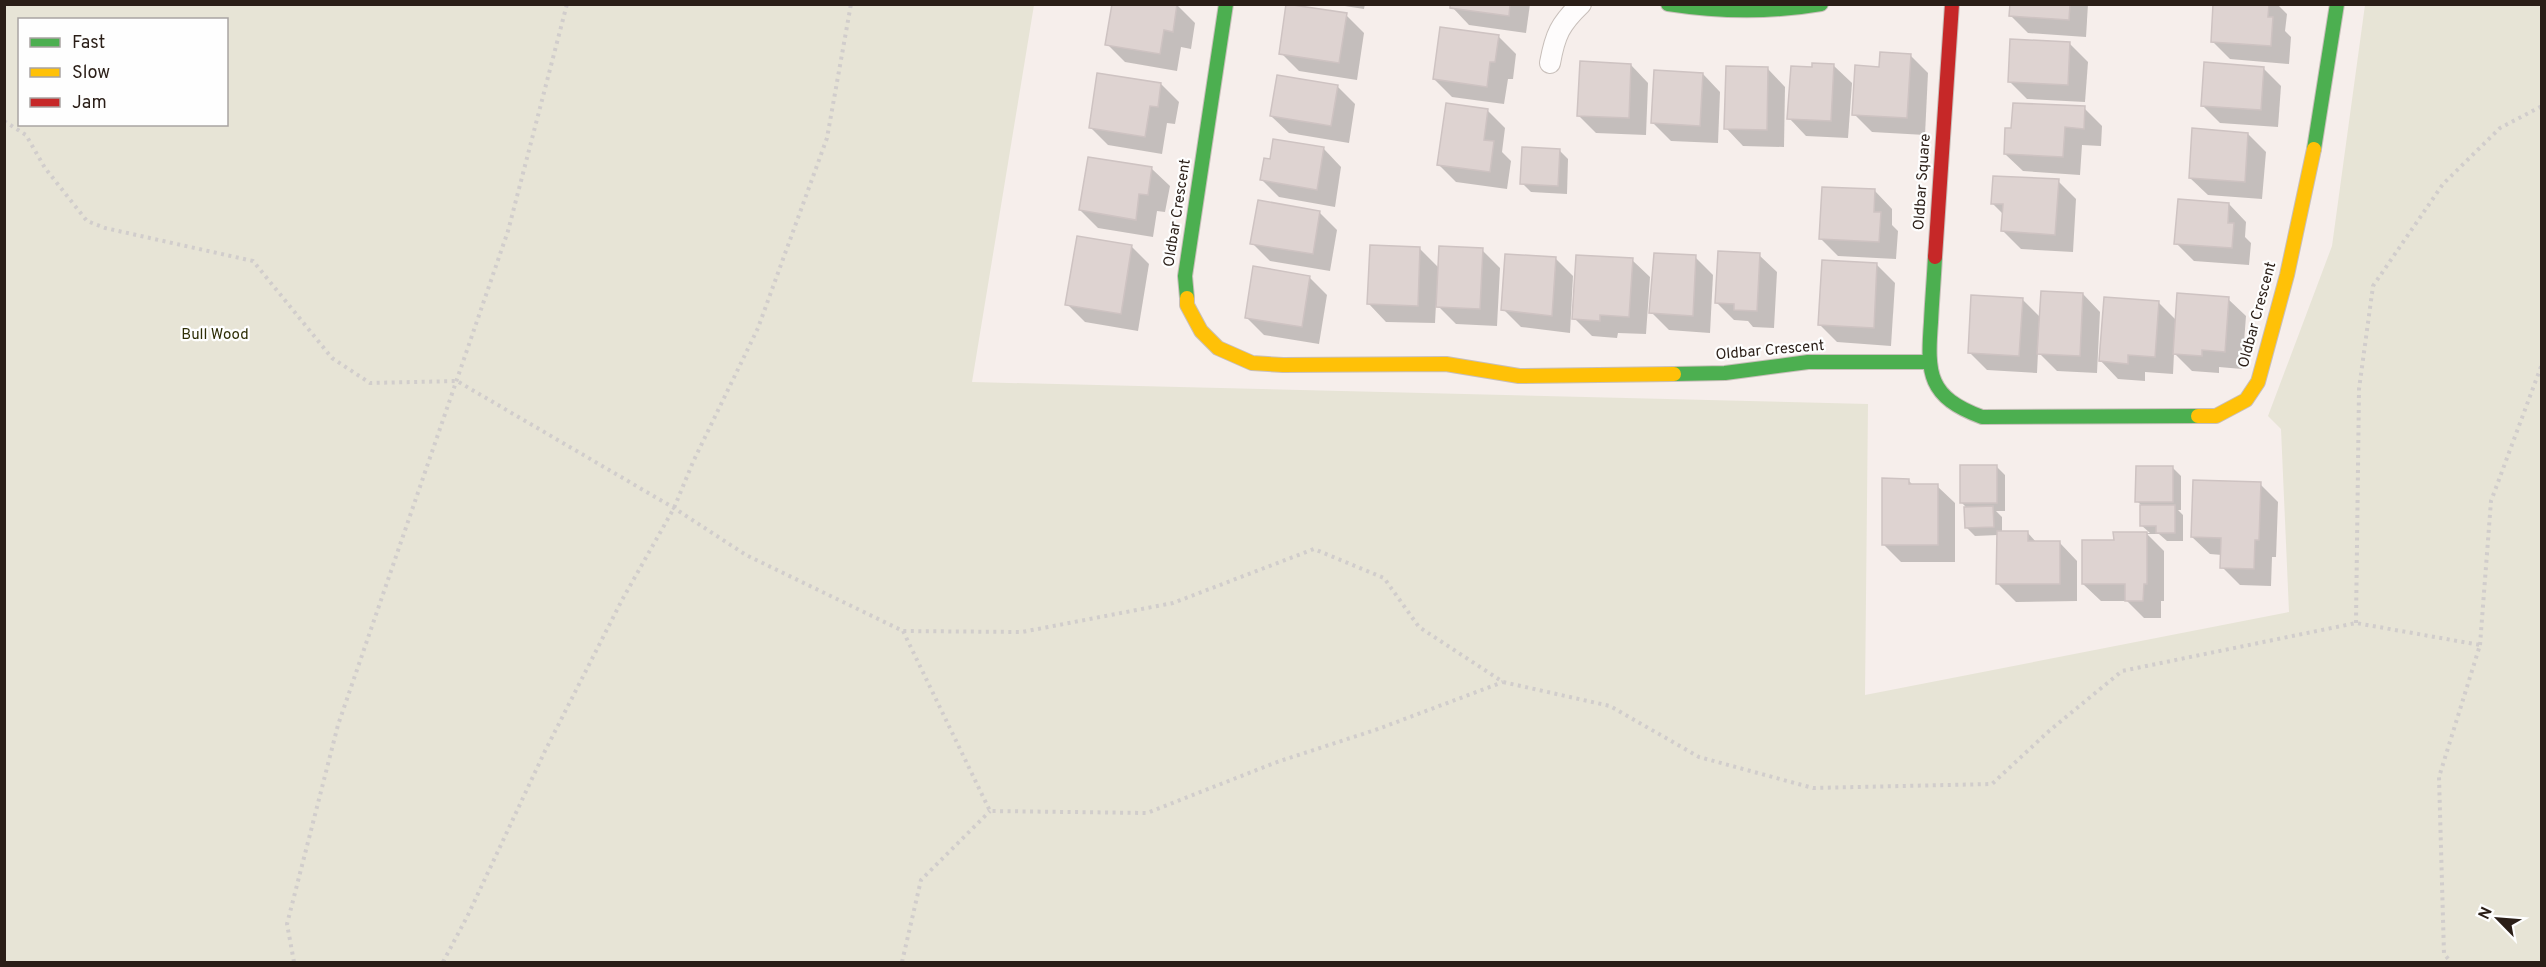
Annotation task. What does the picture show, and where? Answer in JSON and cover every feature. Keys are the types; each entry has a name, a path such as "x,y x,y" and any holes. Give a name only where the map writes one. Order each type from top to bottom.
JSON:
{"street":[{"name":"Oldbar Crescent","path":"1226,4 1185,276 1187,305 1201,331 1218,348 1252,363 1283,365 1446,364 1519,376 1725,373 1808,362 1928,362 1934,384 1947,399 1961,410 1982,417 2216,416 2246,400 2258,382 2287,274 2318,131 2337,4"},
{"path":"1668,4 1718,12 1758,13 1778,12 1821,4"},
{"name":"Oldbar Square","path":"1928,362 1952,4"}],"lane":[{"path":"1550,63 1555,37 1568,16 1581,4"}],"path":[{"path":"294,963 287,924 338,725 508,231 567,4"},
{"path":"443,963 550,741 622,600 674,508 693,462 758,328 828,138 851,4"},
{"path":"2356,623 2359,390 2373,286 2443,184 2500,128 2541,106"},
{"path":"4,121 26,135 45,168 87,221 105,228 253,261 332,358 370,383 457,381 674,508 746,555 903,631 1022,632 1173,603 1314,549 1384,578 1419,627 1503,682 1610,706 1699,758 1814,788 1992,784 2049,731 2122,671 2356,623 2480,645"},
{"path":"2451,963 2444,954 2439,777 2480,645 2491,501 2541,364"},
{"path":"903,631 990,811"},
{"path":"902,963 921,880 990,811 1148,813 1277,762 1378,729 1503,682"}],"green space":[{"name":"Bull Wood","path":"5,4 1034,5 972,382 1868,404 1865,695 2289,612 2281,429 2268,416 2332,246 2365,5 2541,5 2541,962 5,962"}],"building":[{"path":"1112,4 1177,4 1173,32 1164,30 1160,54 1105,45"},
{"path":"1286,4 1347,13 1339,63 1279,54"},
{"path":"1450,4 1510,4 1509,16 1450,8"},
{"path":"2010,4 2070,4 2069,20 2009,16"},
{"path":"2213,4 2269,4 2268,17 2273,17 2271,46 2211,42"},
{"path":"1440,27 1499,35 1495,62 1490,62 1487,87 1433,79"},
{"path":"2010,39 2070,42 2068,85 2008,82"},
{"path":"1880,52 1911,54 1907,118 1852,115 1855,65 1879,67"},
{"path":"1580,61 1631,64 1629,118 1577,116"},
{"path":"2204,62 2264,67 2261,110 2201,106"},
{"path":"1812,63 1834,64 1831,121 1787,119 1791,66 1812,67"},
{"path":"1726,66 1768,67 1767,130 1724,129"},
{"path":"1654,70 1703,73 1700,126 1651,123"},
{"path":"1097,73 1161,83 1158,107 1150,106 1145,137 1089,128"},
{"path":"1277,75 1338,85 1331,126 1270,116"},
{"path":"1446,103 1488,109 1484,140 1494,141 1490,172 1437,165"},
{"path":"2013,103 2085,106 2084,129 2065,127 2063,157 2004,154 2005,128 2011,128"},
{"path":"2192,128 2248,133 2245,182 2189,178"},
{"path":"1273,139 1324,147 1317,190 1260,180 1264,158 1270,159"},
{"path":"1522,147 1560,149 1558,186 1520,184"},
{"path":"1088,157 1152,167 1148,195 1139,194 1136,220 1079,210"},
{"path":"1993,176 2059,179 2055,235 2001,231 2003,204 1991,204"},
{"path":"1822,187 1875,189 1874,212 1881,212 1879,242 1819,239"},
{"path":"2178,199 2229,203 2228,223 2234,223 2232,248 2174,244"},
{"path":"1258,200 1320,211 1313,254 1250,244"},
{"path":"1077,236 1132,245 1121,314 1065,305"},
{"path":"1370,245 1420,247 1418,306 1367,304"},
{"path":"1439,246 1483,248 1480,309 1436,307"},
{"path":"1718,251 1760,253 1757,311 1734,310 1734,304 1715,303"},
{"path":"1654,253 1696,255 1693,316 1649,313"},
{"path":"1505,254 1556,257 1552,316 1501,310"},
{"path":"1576,255 1633,258 1629,317 1600,315 1600,321 1572,319"},
{"path":"1822,260 1877,263 1874,328 1818,325"},
{"path":"1253,266 1310,276 1302,327 1245,318"},
{"path":"2041,291 2083,293 2080,356 2037,354"},
{"path":"2177,293 2229,297 2225,352 2202,350 2202,356 2173,354"},
{"path":"1971,295 2023,298 2019,356 1968,353"},
{"path":"2104,297 2159,301 2155,357 2128,355 2128,364 2099,361"},
{"path":"1960,465 1997,465 1997,503 1960,503"},
{"path":"2136,466 2173,466 2173,502 2135,502"},
{"path":"1882,478 1909,479 1909,484 1938,484 1938,545 1882,545"},
{"path":"2193,480 2261,482 2259,540 2255,540 2254,569 2220,568 2221,538 2191,537"},
{"path":"2140,505 2175,505 2175,533 2156,533 2156,526 2140,526"},
{"path":"1993,506 1994,527 1965,528 1964,507"},
{"path":"1997,531 2028,531 2028,541 2060,541 2060,584 1996,584"},
{"path":"2113,532 2147,532 2147,584 2144,584 2143,601 2125,601 2125,584 2082,584 2082,540 2114,540"}],"traffic: fast":[{"path":"1187,298 1185,276 1226,4"},
{"path":"1668,4 1707,9 1744,10 1782,9 1821,4"},
{"path":"2314,149 2337,4"},
{"path":"1935,257 1930,340 1931,370 1941,392 1964,409 1982,417 2198,416"},
{"path":"1674,374 1725,373 1808,362 1928,362"}],"traffic: slow":[{"path":"2198,416 2216,416 2246,400 2258,382 2287,275 2314,149"},
{"path":"1187,298 1187,305 1201,331 1218,348 1252,363 1283,365 1446,364 1519,376 1674,374"}],"traffic: jam":[{"path":"1935,257 1952,4"}]}
